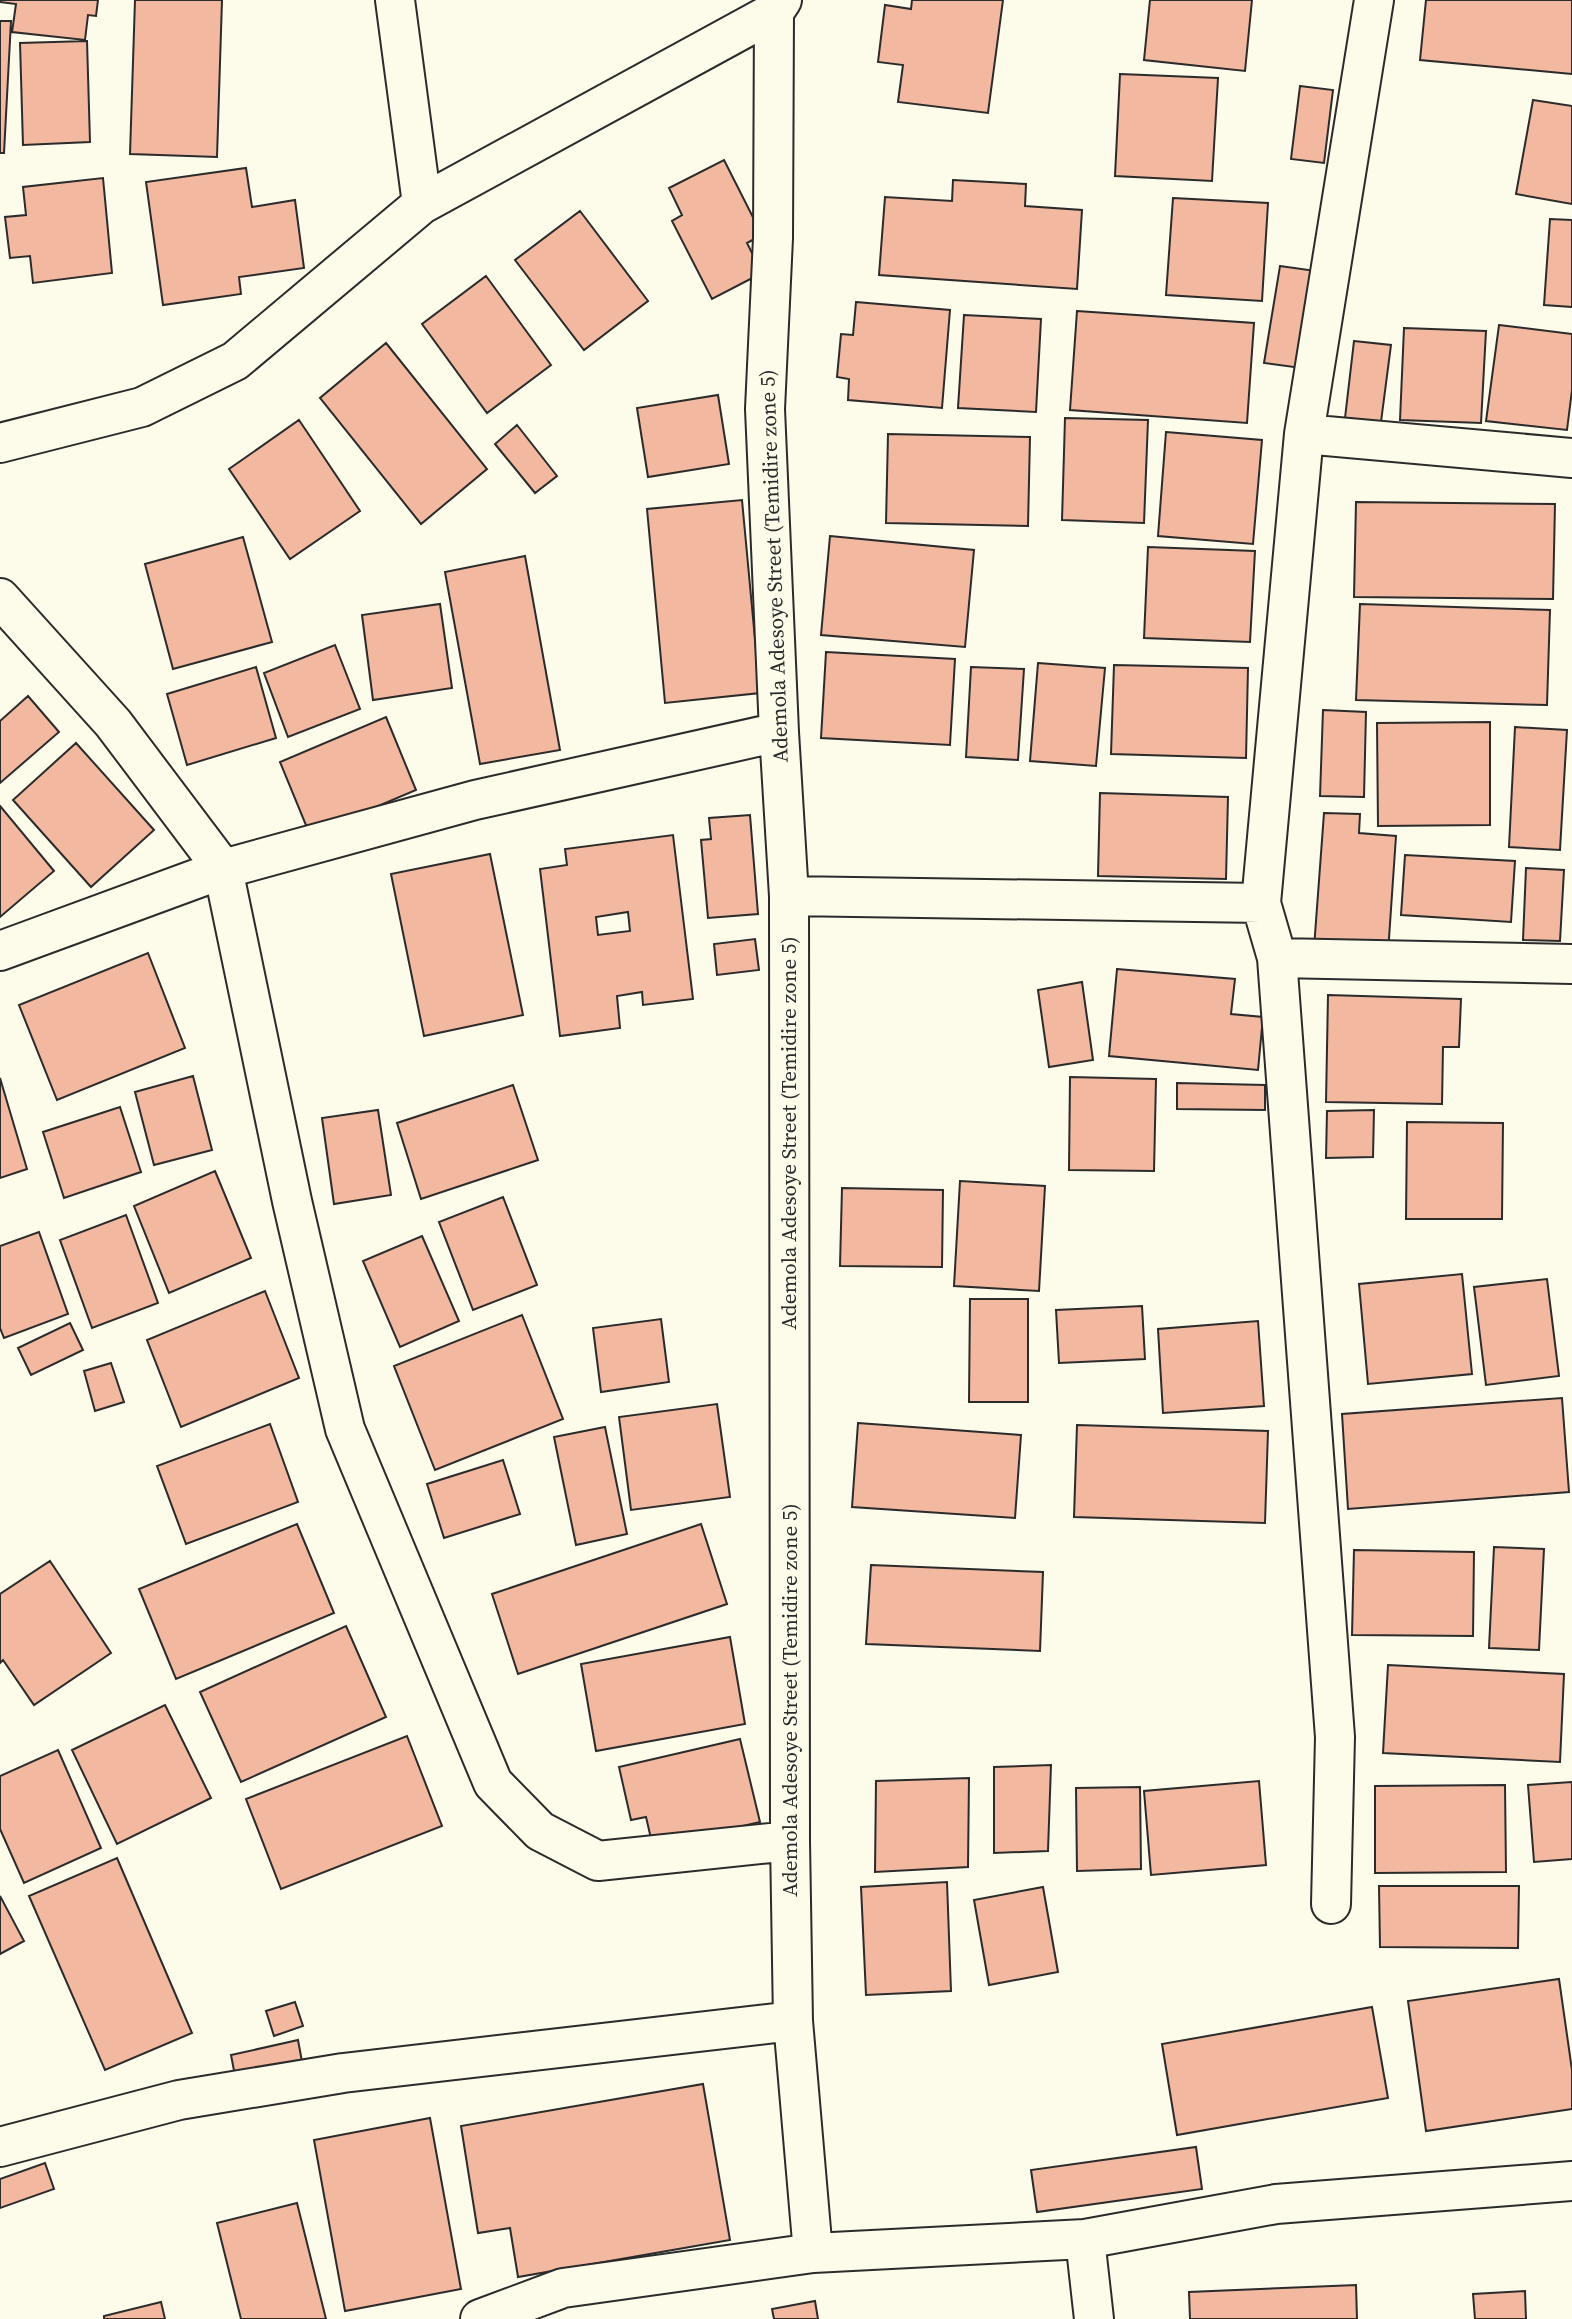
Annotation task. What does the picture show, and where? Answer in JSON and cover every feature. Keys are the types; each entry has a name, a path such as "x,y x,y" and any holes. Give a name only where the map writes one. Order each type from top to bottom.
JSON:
{"street":[{"path":"395,0 422,204"},
{"path":"1331,1904 1335,1737 1277,958 1261,903 1304,434 1374,0"},
{"path":"0,443 142,407 234,361 422,204 778,6"},
{"name":"Ademola Adesoye Street (Temidire zone 5)","path":"778,6 773,238 765,409 789,896 790,1841 793,2021 813,2253"},
{"path":"1304,434 1572,458"},
{"path":"0,598 113,723 223,869 292,1201 345,1429 493,1783 540,1831 598,1861 790,1841"},
{"path":"0,951 223,869 475,800 779,732"},
{"path":"789,896 1261,903"},
{"path":"1277,958 1572,964"},
{"path":"0,2147 179,2100 343,2073 793,2021"},
{"path":"480,2319 562,2288 813,2253 1085,2239 1276,2204 1572,2181"},
{"path":"1085,2239 1094,2319"}],"building":[{"path":"0,0 98,0 96,16 88,15 85,40 12,32 16,4"},
{"path":"135,0 222,0 217,157 130,154"},
{"path":"912,0 1003,0 988,113 898,102 903,65 878,62 885,5 911,9"},
{"path":"1150,0 1252,0 1245,71 1144,60"},
{"path":"1426,0 1572,0 1572,74 1420,60"},
{"path":"0,21 11,21 4,153 0,153"},
{"path":"87,41 90,142 23,145 20,43"},
{"path":"1120,74 1218,78 1212,181 1115,176"},
{"path":"1300,86 1333,90 1324,163 1291,159"},
{"path":"1533,100 1572,106 1572,204 1516,194"},
{"path":"724,160 762,235 747,243 762,273 712,299 672,221 682,215 669,188"},
{"path":"246,168 252,207 295,200 304,268 239,277 241,294 163,305 146,182"},
{"path":"103,178 112,273 33,283 30,256 10,258 5,217 26,215 23,187"},
{"path":"953,180 1026,184 1025,206 1082,210 1077,289 879,275 885,197 952,201"},
{"path":"1173,198 1268,203 1262,301 1166,295"},
{"path":"580,211 648,301 584,350 515,260"},
{"path":"1550,219 1572,220 1572,307 1544,305"},
{"path":"1280,266 1316,271 1301,368 1264,363"},
{"path":"486,276 551,365 487,413 422,324"},
{"path":"856,302 950,310 942,408 848,400 849,379 837,377 841,334 853,335"},
{"path":"1077,311 1254,323 1247,423 1070,410"},
{"path":"964,315 1041,319 1036,412 958,408"},
{"path":"1499,325 1572,334 1572,390 1567,430 1486,421"},
{"path":"1404,328 1486,331 1481,423 1400,420"},
{"path":"1354,341 1391,345 1381,422 1345,418"},
{"path":"386,343 487,469 421,524 320,398"},
{"path":"718,395 729,464 648,477 637,408"},
{"path":"1065,418 1148,420 1144,523 1062,520"},
{"path":"299,420 360,511 290,559 229,469"},
{"path":"517,425 557,476 535,493 495,444"},
{"path":"1166,432 1262,440 1253,544 1158,536"},
{"path":"888,434 1030,437 1028,526 886,523"},
{"path":"742,500 760,693 665,703 647,509"},
{"path":"1356,502 1555,504 1553,599 1354,597"},
{"path":"830,536 974,550 965,647 821,635"},
{"path":"243,537 272,642 173,669 145,564"},
{"path":"1148,547 1255,551 1250,642 1144,638"},
{"path":"525,556 560,750 480,764 445,572"},
{"path":"440,604 452,688 373,700 362,615"},
{"path":"1360,604 1550,610 1547,705 1356,700"},
{"path":"335,645 360,709 288,737 264,673"},
{"path":"826,652 955,659 950,745 821,738"},
{"path":"1038,663 1105,668 1096,766 1030,761"},
{"path":"1114,665 1248,668 1246,758 1111,754"},
{"path":"256,667 276,738 187,765 167,694"},
{"path":"971,667 1024,669 1018,760 966,757"},
{"path":"28,696 59,732 0,783 0,721"},
{"path":"1323,710 1366,712 1364,797 1320,796"},
{"path":"386,717 416,790 310,835 280,762"},
{"path":"1490,722 1490,825 1378,826 1377,723"},
{"path":"1515,727 1567,730 1560,850 1509,847"},
{"path":"76,743 154,830 91,887 13,800"},
{"path":"1100,793 1228,797 1226,879 1098,876"},
{"path":"0,806 54,871 0,917"},
{"path":"1324,813 1360,814 1359,833 1396,836 1388,953 1314,948"},
{"path":"750,815 758,914 708,918 701,840 711,839 709,818"},
{"path":"673,835 693,999 643,1005 642,992 617,996 620,1028 560,1036 540,869 567,865 565,849","holes":["628,912 630,931 598,935 596,917"]},
{"path":"490,854 523,1015 424,1036 391,874"},
{"path":"1405,855 1515,861 1511,922 1401,915"},
{"path":"1526,868 1564,870 1560,941 1523,940"},
{"path":"755,939 759,970 717,975 714,944"},
{"path":"148,953 185,1048 57,1100 19,1005"},
{"path":"1117,969 1235,979 1231,1014 1263,1017 1258,1070 1109,1056"},
{"path":"1082,982 1093,1060 1049,1067 1038,990"},
{"path":"1328,995 1461,999 1459,1047 1443,1047 1442,1104 1326,1102"},
{"path":"193,1076 212,1150 154,1165 135,1092"},
{"path":"1070,1077 1156,1079 1154,1171 1069,1170"},
{"path":"0,1078 27,1169 0,1178"},
{"path":"1177,1083 1265,1085 1265,1110 1177,1109"},
{"path":"513,1085 538,1160 421,1199 397,1123"},
{"path":"120,1107 141,1172 64,1198 43,1132"},
{"path":"378,1110 391,1195 334,1204 322,1118"},
{"path":"1374,1110 1373,1157 1326,1158 1327,1111"},
{"path":"1407,1122 1503,1123 1502,1219 1406,1219"},
{"path":"215,1171 251,1258 169,1293 134,1206"},
{"path":"960,1181 1045,1186 1039,1291 954,1286"},
{"path":"842,1188 943,1190 942,1267 840,1266"},
{"path":"503,1197 537,1285 473,1310 439,1222"},
{"path":"126,1215 158,1303 92,1328 60,1240"},
{"path":"39,1232 68,1314 4,1338 0,1328 0,1246"},
{"path":"422,1236 459,1321 400,1347 363,1261"},
{"path":"1462,1274 1472,1374 1368,1384 1359,1284"},
{"path":"1547,1279 1559,1376 1486,1385 1474,1287"},
{"path":"265,1291 299,1378 181,1427 147,1340"},
{"path":"970,1299 1028,1299 1028,1402 969,1402"},
{"path":"1142,1306 1145,1359 1059,1363 1056,1310"},
{"path":"522,1315 563,1419 435,1470 394,1366"},
{"path":"661,1319 669,1382 601,1392 593,1328"},
{"path":"1258,1321 1264,1406 1163,1413 1158,1329"},
{"path":"70,1323 83,1350 31,1375 18,1348"},
{"path":"111,1363 124,1402 95,1411 84,1371"},
{"path":"1562,1398 1569,1492 1348,1509 1342,1414"},
{"path":"717,1404 730,1497 631,1510 619,1417"},
{"path":"858,1423 1021,1435 1015,1518 852,1507"},
{"path":"270,1424 298,1502 186,1544 157,1466"},
{"path":"1077,1425 1268,1431 1265,1523 1074,1517"},
{"path":"605,1427 627,1534 576,1545 554,1437"},
{"path":"503,1460 520,1514 444,1538 427,1484"},
{"path":"297,1524 334,1613 176,1679 139,1589"},
{"path":"701,1524 727,1604 518,1674 492,1594"},
{"path":"1494,1547 1544,1549 1539,1650 1489,1648"},
{"path":"1354,1550 1474,1552 1473,1636 1352,1635"},
{"path":"50,1561 111,1653 34,1705 3,1660 0,1663 0,1594"},
{"path":"871,1565 1043,1572 1040,1651 866,1644"},
{"path":"346,1626 386,1717 241,1782 200,1692"},
{"path":"730,1637 745,1724 596,1751 581,1664"},
{"path":"1388,1665 1564,1674 1560,1762 1383,1753"},
{"path":"165,1705 211,1798 117,1844 72,1750"},
{"path":"407,1736 442,1826 281,1889 246,1799"},
{"path":"740,1739 760,1822 653,1847 646,1817 631,1820 619,1767"},
{"path":"58,1750 101,1848 24,1883 0,1829 0,1776"},
{"path":"1051,1765 1048,1851 994,1853 994,1767"},
{"path":"969,1778 968,1867 875,1872 876,1781"},
{"path":"1259,1781 1266,1865 1151,1875 1144,1791"},
{"path":"1572,1782 1572,1859 1534,1862 1528,1785"},
{"path":"1505,1785 1506,1872 1375,1873 1375,1786"},
{"path":"1140,1787 1141,1869 1077,1871 1076,1788"},
{"path":"117,1858 192,2033 105,2070 29,1896"},
{"path":"947,1882 951,1991 866,1995 861,1887"},
{"path":"1379,1886 1519,1886 1518,1948 1380,1947"},
{"path":"1043,1887 1058,1972 989,1985 974,1900"},
{"path":"0,1896 24,1941 0,1954"},
{"path":"1559,1979 1572,2070 1572,2109 1426,2131 1408,2001"},
{"path":"295,2002 303,2026 274,2036 266,2011"},
{"path":"1372,2007 1388,2098 1177,2135 1162,2044"},
{"path":"298,2040 303,2067 236,2081 231,2055"},
{"path":"703,2084 730,2240 518,2277 510,2228 478,2233 461,2126"},
{"path":"430,2118 461,2289 345,2311 314,2140"},
{"path":"1196,2147 1202,2189 1037,2212 1031,2170"},
{"path":"45,2163 54,2189 0,2208 0,2179"},
{"path":"297,2203 326,2319 241,2319 217,2223"},
{"path":"1356,2285 1357,2319 1190,2319 1189,2292"},
{"path":"1525,2291 1526,2319 1475,2319 1473,2294"},
{"path":"815,2301 818,2319 774,2319 772,2309"},
{"path":"161,2302 165,2319 104,2319 104,2316"}]}
